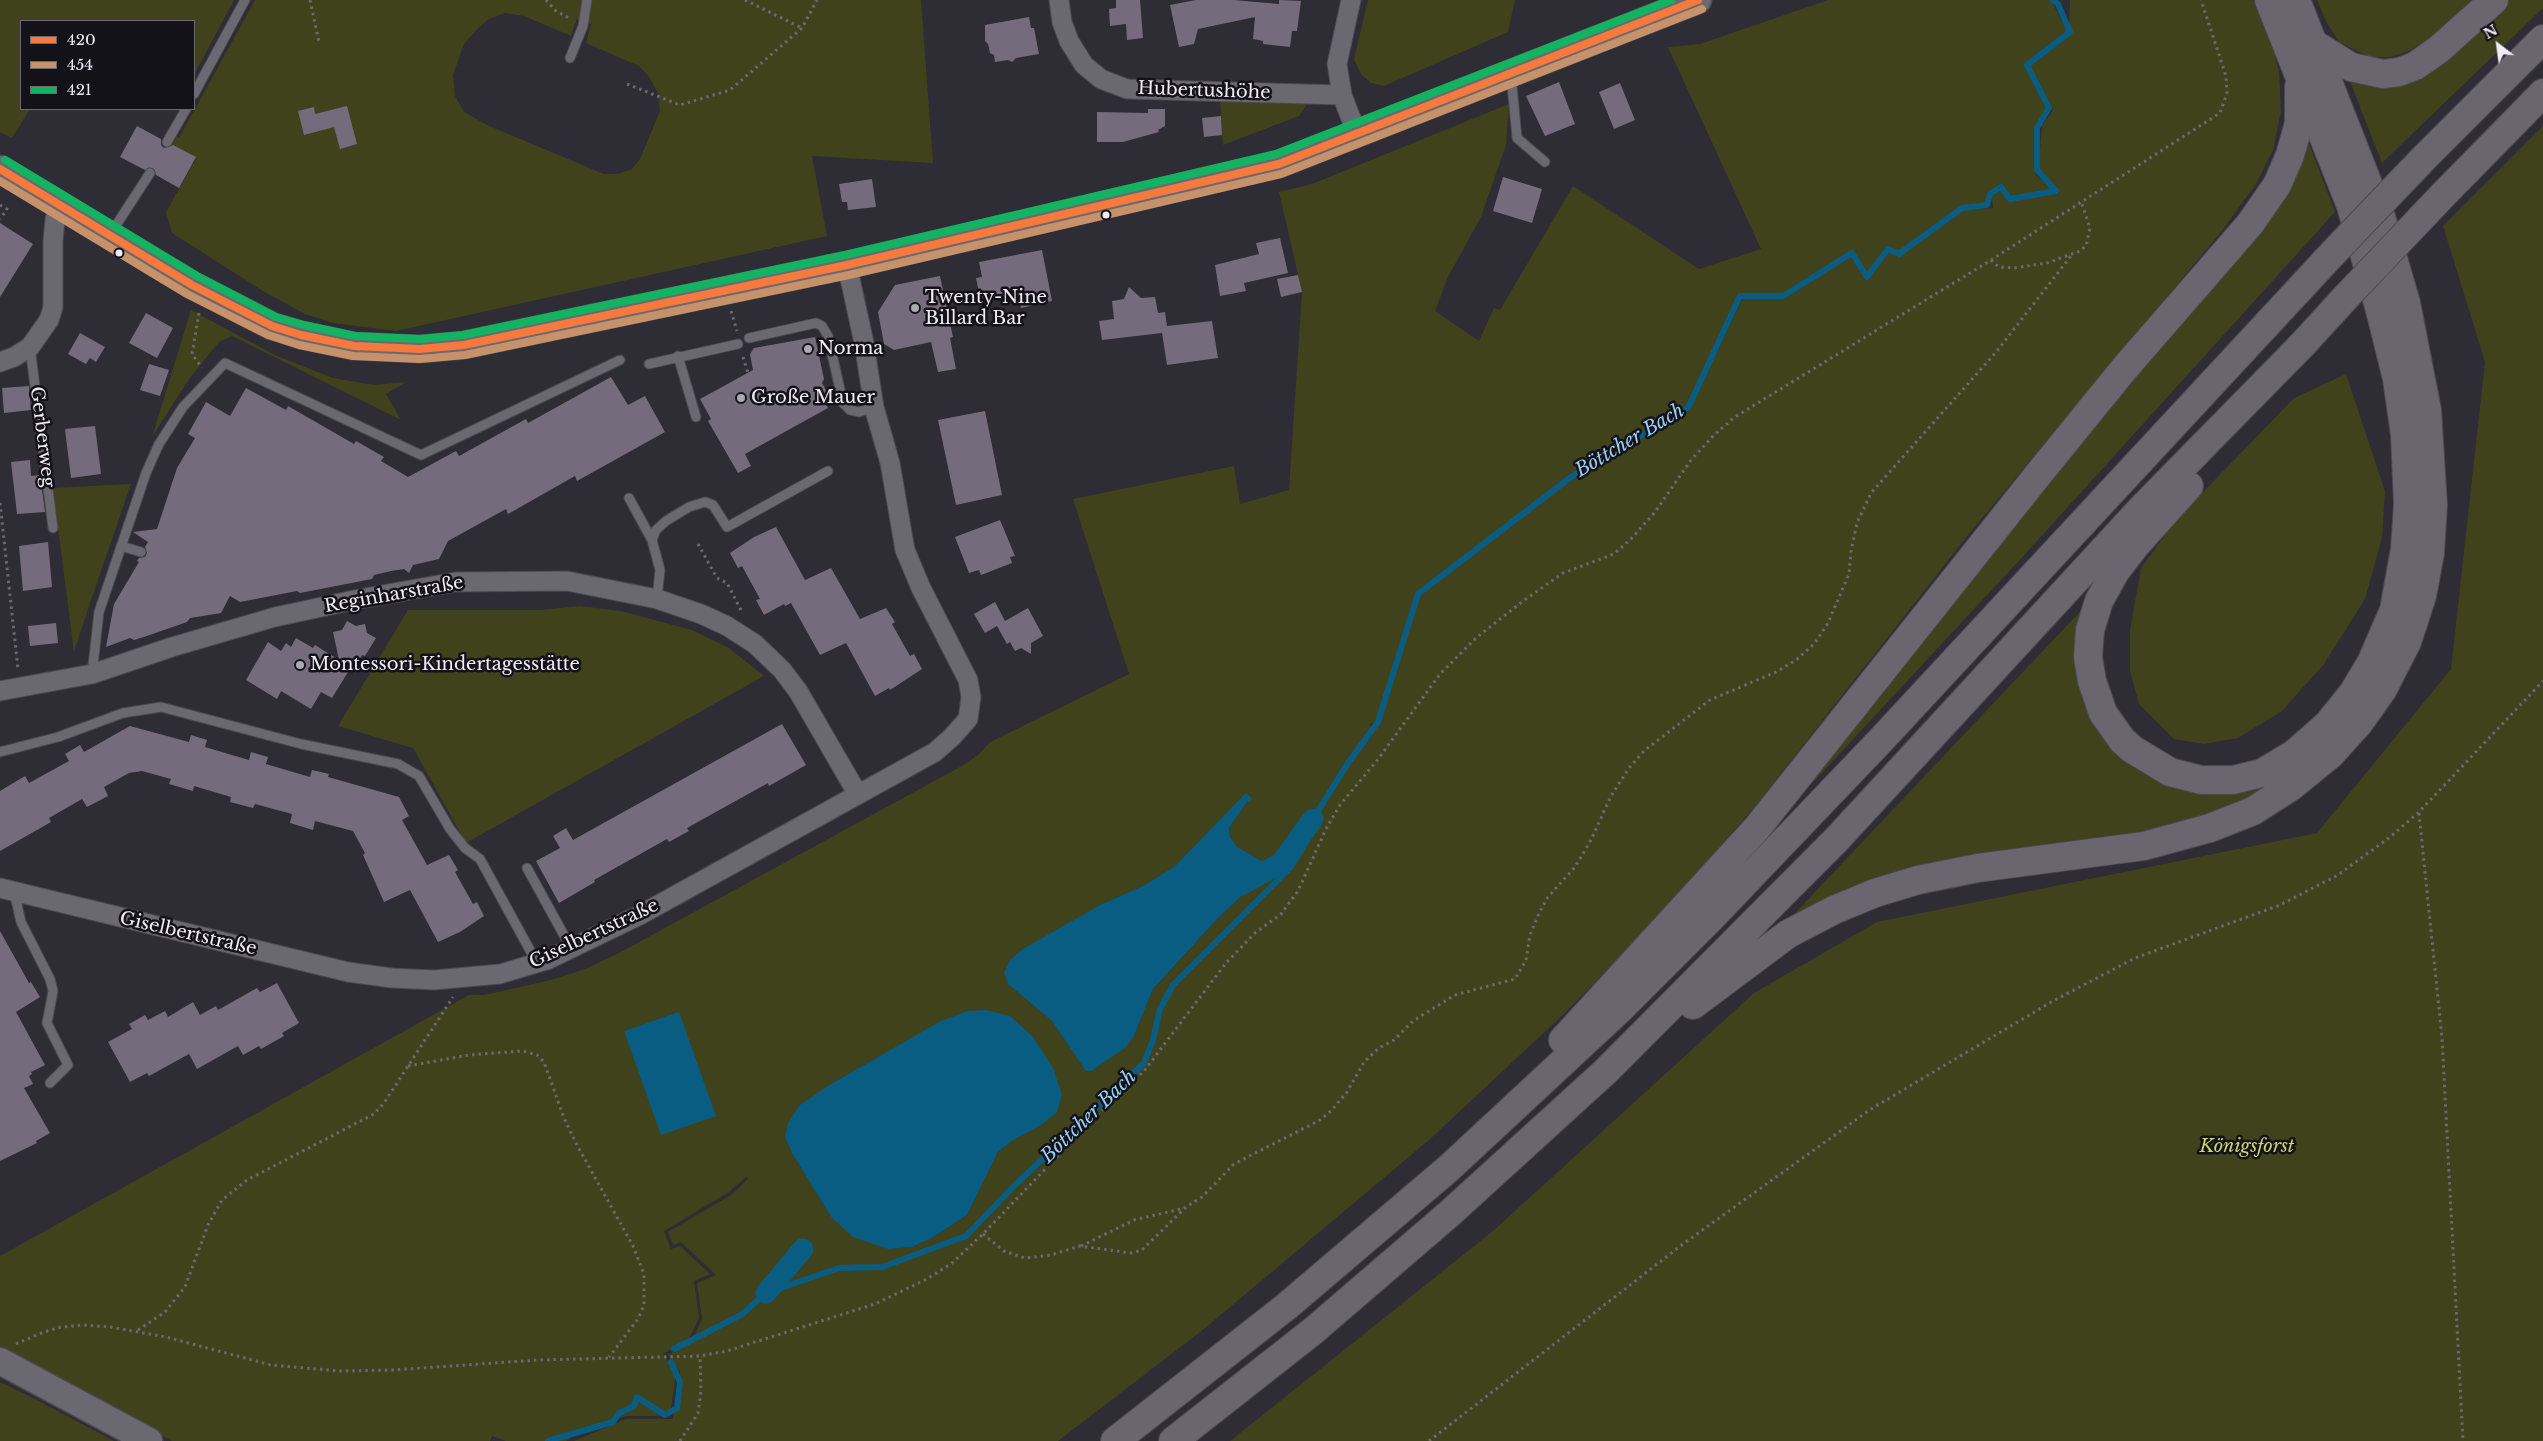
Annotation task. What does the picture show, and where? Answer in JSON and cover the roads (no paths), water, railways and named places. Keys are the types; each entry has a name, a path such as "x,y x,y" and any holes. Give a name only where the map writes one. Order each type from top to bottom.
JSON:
{"highway":[{"path":"1606,1071 1788,934 1834,910 1875,893 1918,880 1978,868 2144,846 2210,828 2254,811 2292,786 2346,739 2373,705 2407,642 2422,596 2430,543 2433,505 2432,460 2424,390 2406,303 2381,216 2304,53 2269,0"},
{"path":"2283,364 2205,470 2146,533 2115,572 2099,601 2090,630 2088,657 2092,681 2103,714 2122,740 2138,754 2170,772 2184,777 2219,781 2262,773 2294,754 2328,724 2353,693 2384,635 2394,610 2405,549 2408,473 2397,378 2351,206 2304,53 2296,0"},
{"path":"2304,53 2383,74 2399,72 2415,66 2438,50 2494,0"},
{"path":"1116,1441 1287,1306 1449,1168 1620,1009 1772,856 2333,253 2424,158 2543,39"},
{"path":"1449,1168 1757,828 2111,384 2250,224 2277,185 2290,155 2299,123 2304,53"},
{"path":"1173,1441 1312,1331 1449,1214 1606,1071 1837,839 2142,508 2543,93"}],"main road":[{"path":"0,169 198,289 272,326 330,342 380,348 420,349 500,339 847,265 1237,176 1279,164 1698,0"},
{"path":"1,1362 149,1441"}],"street":[{"name":"Hubertushöhe","path":"1060,0 1062,22 1069,41 1084,65 1101,79 1127,89 1342,95"},
{"path":"1351,0 1337,64 1342,95 1357,134"},
{"path":"0,362 14,357 30,347 49,320 53,307 55,219 63,206"},
{"path":"847,265 864,343 874,407"},
{"name":"Giselbertstraße","path":"7,890 348,972 392,978 434,980 500,974 537,963 640,915 858,793 902,772 935,752 952,737 968,718 970,697 968,680 920,588 905,550 890,463 874,407"},
{"name":"Reginharstraße","path":"0,691 92,674 172,647 275,617 455,582 567,581 657,599 701,614 727,626 755,644 798,691 858,793"}],"lane":[{"path":"195,92 245,0"},
{"path":"570,58 583,26 587,0"},
{"path":"1511,72 1517,138 1545,162"},
{"path":"167,142 185,110"},
{"path":"110,235 150,173"},
{"path":"749,338 816,323 822,326 828,336 843,403 850,410 859,412 874,407"},
{"path":"649,364 738,344"},
{"name":"Gerberweg","path":"30,347 53,528"},
{"path":"678,356 696,417"},
{"path":"92,674 99,612 146,472 159,444 183,407 225,363 421,454 620,360"},
{"path":"652,540 656,530 666,521 689,507 705,502 712,504 727,527 828,471"},
{"path":"629,498 652,540 660,570 657,599"},
{"path":"121,546 141,552"},
{"path":"0,752 58,737 123,712 161,707 302,744 398,764 419,776 450,829 465,848 480,859 537,963"},
{"path":"527,868 571,948"},
{"path":"7,890 54,991 47,1023 68,1065 50,1083"}],"water":[{"path":"1246,793 1252,799 1246,803 1229,828 1230,837 1237,847 1262,861 1265,872 1263,876 1219,917 1153,989 1134,1036 1125,1048 1091,1071 1086,1071 1052,1021 1009,985 1004,973 1010,960 1023,949 1102,904 1145,885 1175,866"},
{"path":"986,1010 1010,1016 1033,1037 1053,1068 1062,1095 1057,1112 1040,1126 1013,1140 998,1152 967,1215 932,1238 912,1247 888,1249 853,1237 831,1217 792,1153 785,1138 788,1123 800,1105 831,1084 941,1021 968,1011"},
{"path":"679,1012 716,1116 661,1135 624,1031"}],"waterway":[{"name":"Böttcher Bach","path":"674,1349 741,1315 766,1293 839,1268 882,1267 966,1236 1015,1185 1144,1063 1153,1040 1160,1009 1173,985 1291,867 1306,842 1313,819 1348,763 1378,722 1418,594 1571,477 1688,408 1740,296 1783,296 1852,253 1867,277 1888,249 1899,254 1962,208 1987,205 1990,194 2001,187 2010,199 2056,191 2037,170 2037,128 2049,108 2027,65 2070,32 2058,4 2053,0"},
{"name":"Böttcher Bach","path":"1239,886 1281,863 1313,819"},
{"name":"Böttcher Bach","path":"766,1293 803,1249"},
{"name":"Böttcher Bach","path":"548,1441 613,1422 619,1413 634,1406 637,1397 665,1415 677,1408 680,1382 671,1362"}],"place":[{"name":"Twenty-Nine Billard Bar","path":"915,308"},
{"name":"Norma","path":"808,349"},
{"name":"Große Mauer","path":"741,398"},
{"name":"Montessori-Kindertagesstätte","path":"300,665"}],"park label":[{"name":"Königsforst","path":"2247,1147"}]}
